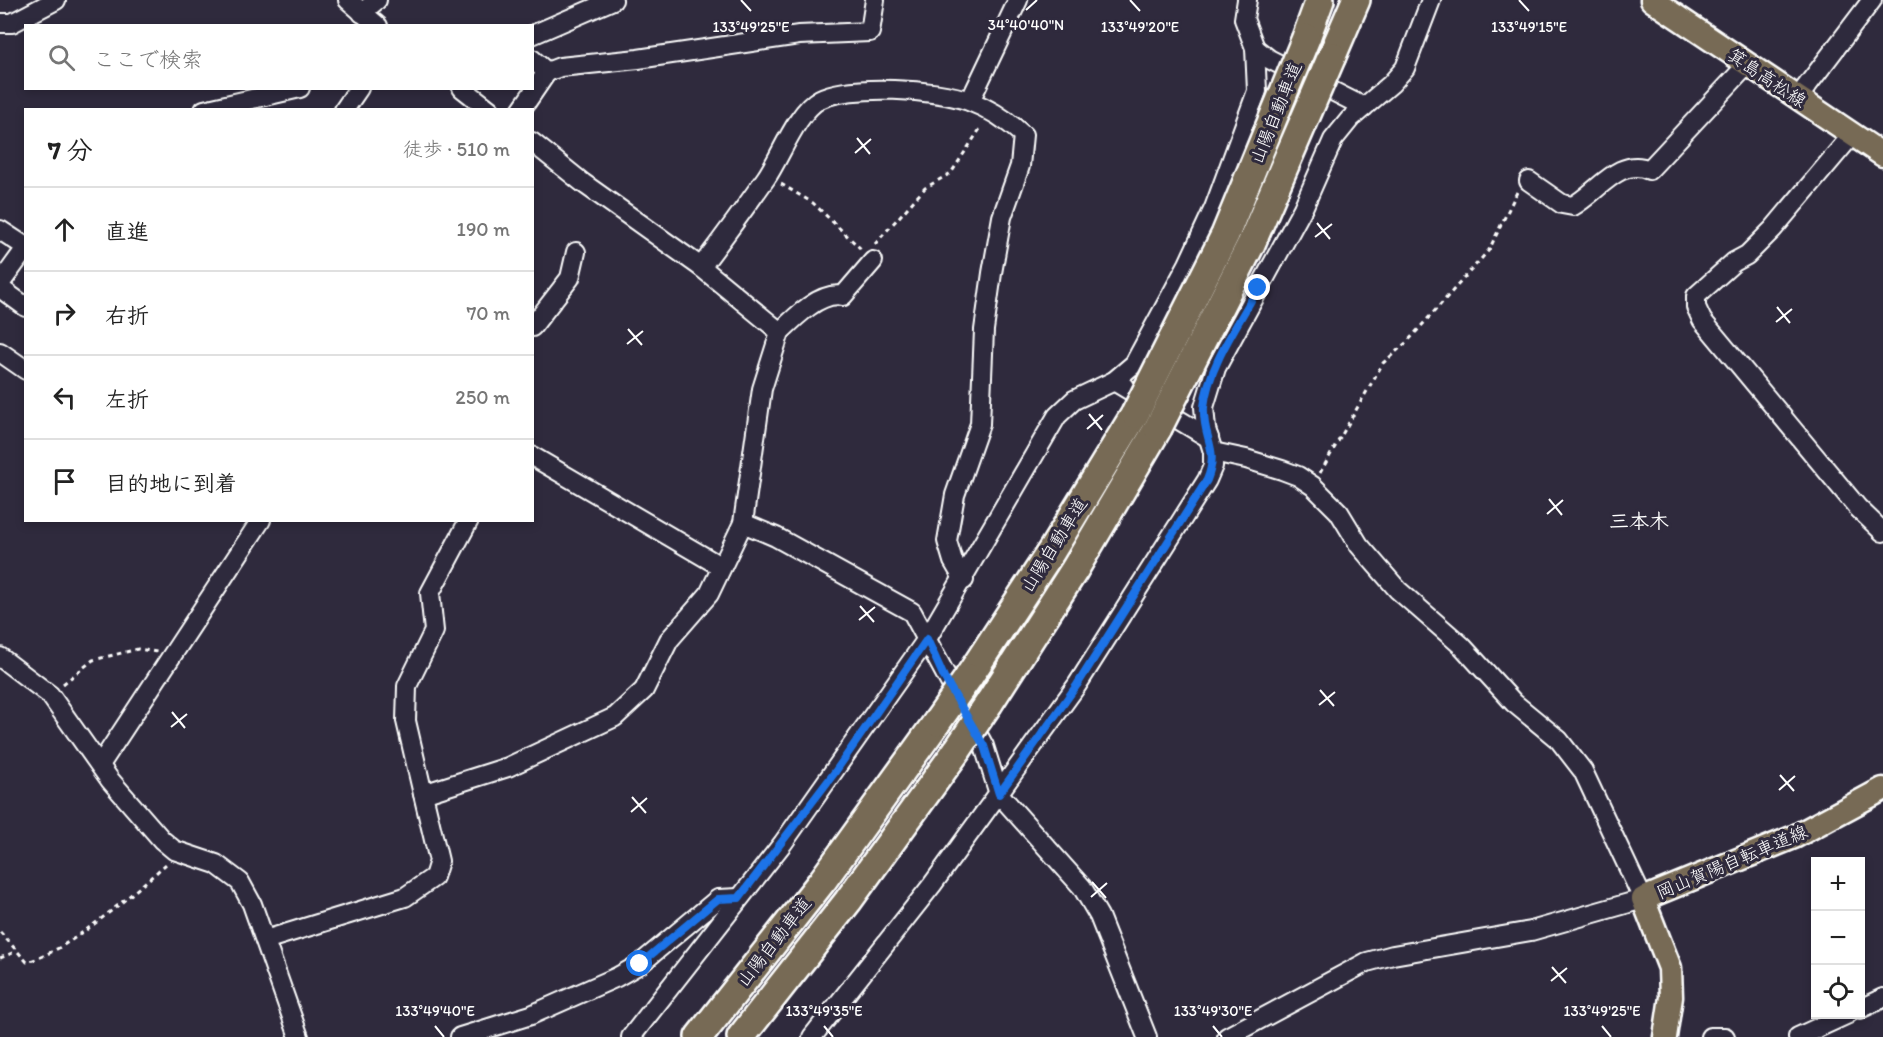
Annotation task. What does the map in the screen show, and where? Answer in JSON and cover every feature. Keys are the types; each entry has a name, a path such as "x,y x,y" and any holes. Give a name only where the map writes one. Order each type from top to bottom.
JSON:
{"highway":[{"path":"1303,37 1311,0"},
{"name":"山陽自動車道","path":"699,1037 823,880 968,678 1052,550 1135,414 1190,308 1258,159 1303,37 1320,0"},
{"name":"山陽自動車道","path":"741,1037 848,901 958,749 1075,569 1158,428 1251,244 1332,56 1351,0"},
{"path":"1332,56 1356,0"}],"main road":[{"name":"箕島高松線","path":"1652,0 1883,155"},
{"name":"岡山賀陽自転車道線","path":"1665,1037 1671,997 1670,968 1644,904 1794,837 1883,789"}],"street":[{"path":"0,23 12,23 56,0"},
{"path":"348,0 376,24"},
{"path":"362,13 377,0"},
{"path":"534,34 613,0"},
{"path":"522,108 547,72 560,67 638,59 799,35 870,32 875,0"},
{"path":"970,101 1018,0"},
{"path":"631,1037 835,772 927,639 964,580 1057,416 1074,400 1114,381 1134,364 1141,354 1214,208 1255,101 1258,81 1255,48 1244,20 1247,0"},
{"path":"812,1037 885,946 1077,685 1207,480 1213,466 1204,407 1216,368 1303,208 1333,140 1345,123 1391,84 1405,68 1431,0"},
{"path":"1797,99 1872,0"},
{"path":"1255,48 1269,59 1364,107"},
{"path":"534,61 547,72"},
{"path":"1529,181 1562,204 1574,206 1623,169 1635,165 1649,170 1747,65"},
{"path":"225,107 292,90"},
{"path":"345,108 357,90"},
{"path":"465,90 487,108"},
{"path":"701,267 767,176 793,131 819,100 840,94 900,90 944,94 970,101 1011,123 1023,135 1020,165 1002,217 992,273 984,330 980,424 956,495 947,541 953,561 964,580"},
{"path":"1852,135 1773,229 1747,255 1734,262 1696,296 1696,307 1702,320 1778,414 1858,508 1883,532"},
{"path":"534,144 583,183 701,267 780,332"},
{"path":"0,230 24,247"},
{"path":"24,251 0,286 24,305"},
{"path":"534,324 570,278 576,252"},
{"path":"423,794 508,767 615,717 644,690 669,640 709,594 720,566 743,523 762,389 780,332 820,298 832,294 843,296 873,261"},
{"path":"0,352 24,369"},
{"path":"1114,381 1211,445 1298,476 1313,486 1339,512 1359,545 1398,590 1462,646 1514,703 1571,753 1583,771 1644,904 1531,931 1393,955 1367,962 1227,1037"},
{"path":"534,457 720,566"},
{"path":"100,765 260,522"},
{"path":"265,940 405,897 434,877 439,861 406,721 407,686 434,631 430,593 468,522"},
{"path":"743,523 776,537 912,612 944,677 984,746 999,794 1082,887 1099,916 1147,1037"},
{"path":"0,657 50,695 140,817 162,840 178,851 216,864 240,882 252,904 299,1037"},
{"path":"460,1037 531,1015 617,976 640,964 718,899 739,898"},
{"path":"1865,1007 1883,999"},
{"path":"1798,1037 1837,1019"},
{"path":"1710,1037 1725,1037"}],"path":[{"path":"873,261 869,251 924,188 951,173 991,113"},
{"path":"767,176 813,203 873,261"},
{"path":"1313,486 1383,363 1407,342 1489,250 1518,189 1529,181"},
{"path":"50,695 86,665 107,655 146,648 169,661"},
{"path":"0,932 27,962 71,940 152,877 178,851"},
{"path":"0,958 16,952"}],"district":[{"name":"三本木","path":"1639,521"}],"route":[{"path":"640,964 718,899 739,898 835,772 927,639 944,677 984,746 999,794 1077,685 1207,480 1213,466 1213,453 1204,419 1204,407 1210,380 1258,288"}]}
